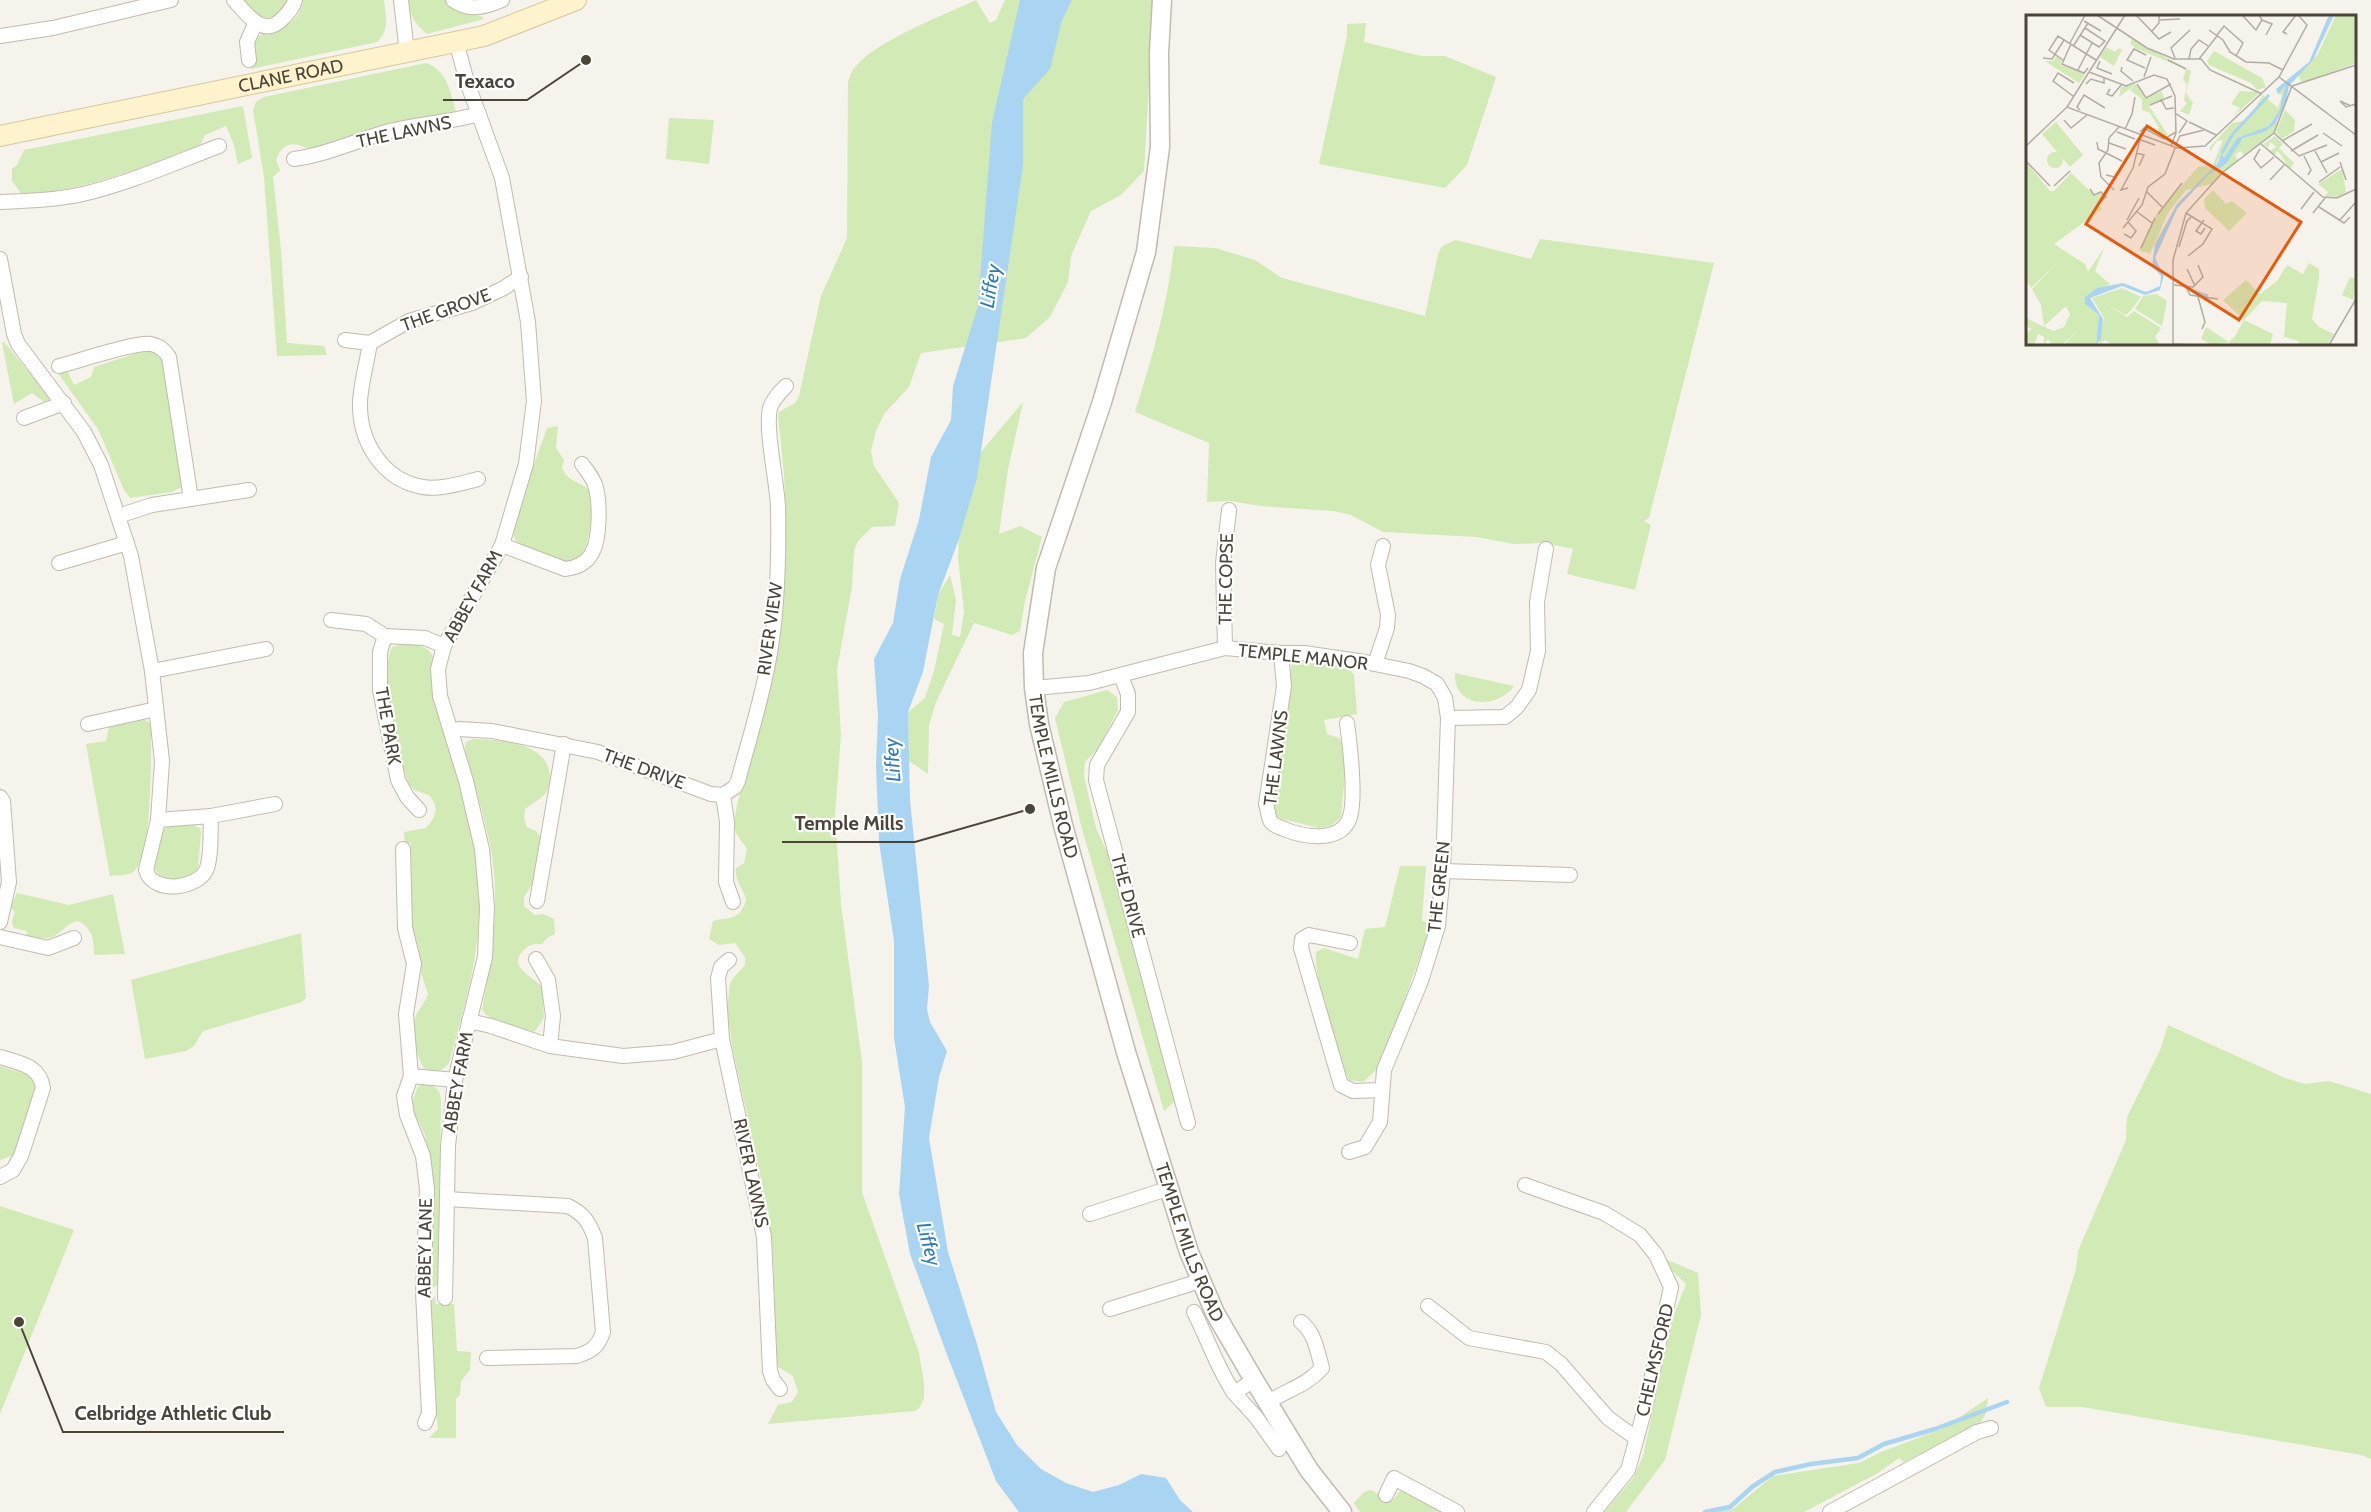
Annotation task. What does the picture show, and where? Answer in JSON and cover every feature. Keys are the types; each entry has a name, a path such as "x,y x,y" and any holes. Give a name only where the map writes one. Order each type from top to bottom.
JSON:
{"main road":[{"name":"CLANE ROAD","path":"0,136 456,41 501,30 576,0"}],"street":[{"path":"0,36 53,28 171,0"},
{"path":"234,0 255,24 265,27 279,22 294,6 295,0"},
{"path":"401,0 407,52"},
{"path":"453,0 465,8 478,8 502,0"},
{"name":"TEMPLE MILLS ROAD","path":"1162,0 1159,53 1160,147 1146,252 1108,383 1046,568 1033,653 1034,688 1039,724 1063,825 1126,1052 1167,1189 1200,1281 1215,1313 1254,1380 1310,1470 1342,1512"},
{"path":"249,60 247,42 255,24"},
{"name":"ABBEY FARM","path":"445,1298 448,1146 455,1080 485,957 487,907 482,849 466,781 439,687 438,669 444,646 502,545 526,465 534,401 528,321 502,178 467,82 456,41"},
{"name":"THE LAWNS","path":"294,159 316,156 386,132 479,114"},
{"path":"0,202 35,202 83,194 144,175 219,146"},
{"path":"0,259 14,334 18,344 84,432 97,457 127,543 152,671 162,776 158,820 146,870 152,881 163,888 174,887 195,881 204,875 208,867 211,816"},
{"name":"THE GROVE","path":"370,343 409,321 472,303 502,290 521,277"},
{"path":"345,340 370,343 360,402 363,433 371,450 386,468 404,482 425,488 478,479"},
{"path":"59,366 137,345 150,344 162,348 169,357 191,499"},
{"name":"RIVER VIEW","path":"723,795 735,787 738,781 770,654 776,610 779,535 778,490 769,426 772,405 776,396 786,386"},
{"path":"24,418 64,403"},
{"path":"502,545 565,569 585,562 592,553 599,508 592,478 582,465"},
{"path":"118,516 152,504 249,490"},
{"name":"THE COPSE","path":"1226,648 1223,563 1229,510"},
{"path":"59,563 127,543"},
{"path":"1375,664 1387,628 1388,615 1378,565 1383,546"},
{"path":"1448,714 1504,717 1517,707 1529,690 1538,651 1537,602 1546,549"},
{"path":"331,620 366,624 386,636 424,638 444,646"},
{"name":"THE PARK","path":"386,636 380,652 380,690 398,780 407,797 419,810"},
{"name":"TEMPLE MANOR","path":"1034,688 1089,683 1226,648 1304,653 1409,671 1437,684 1445,698 1448,714"},
{"path":"152,671 266,649"},
{"name":"THE LAWNS","path":"1281,653 1284,686 1266,804 1271,822 1276,826 1298,835 1322,837 1342,829 1350,818 1352,784 1347,723"},
{"name":"THE DRIVE","path":"1121,676 1128,694 1128,712 1098,765 1096,780 1188,1123"},
{"path":"88,724 156,710"},
{"name":"THE GREEN","path":"1349,1152 1365,1147 1380,1122 1384,1070 1421,981 1438,926 1443,871 1448,714"},
{"name":"THE DRIVE","path":"451,731 459,729 492,731 598,752 711,794 723,795"},
{"path":"537,901 564,744"},
{"path":"723,795 727,822 726,882 733,902"},
{"path":"0,797 3,801 9,882 0,922"},
{"path":"158,820 211,816 275,804"},
{"name":"ABBEY LANE","path":"403,849 405,928 413,958 406,1014 411,1076 404,1096 405,1107 423,1156 427,1189 423,1292 429,1413 424,1424"},
{"path":"1443,871 1570,875"},
{"path":"1350,943 1309,934 1302,939 1301,948 1341,1085 1353,1091 1382,1090"},
{"path":"0,937 48,948 75,938"},
{"path":"536,959 548,980 553,1016 549,1046"},
{"name":"RIVER LAWNS","path":"729,960 721,967 718,978 722,1039 764,1237 770,1371 780,1389"},
{"path":"469,1021 549,1046 623,1056 673,1052 722,1039"},
{"path":"0,1058 36,1070 43,1088 21,1156 13,1170 0,1177"},
{"path":"411,1076 455,1080"},
{"name":"CHELMSFORD","path":"1525,1185 1605,1213 1641,1235 1656,1255 1671,1287 1645,1408 1628,1470 1594,1512"},
{"path":"1090,1214 1167,1189"},
{"path":"447,1199 568,1206 582,1213 596,1238 603,1332 598,1344 591,1352 577,1356 487,1358"},
{"path":"1110,1310 1200,1281"},
{"name":"CHELMSFORD","path":"1428,1306 1469,1338 1546,1352 1561,1364 1608,1418 1636,1438"},
{"path":"1194,1312 1214,1352 1222,1375 1279,1449"},
{"path":"1269,1402 1285,1391 1310,1381 1322,1368 1311,1334 1307,1326 1301,1322"},
{"path":"1234,1393 1254,1380"},
{"path":"1830,1512 1977,1432 1991,1428"},
{"path":"1386,1495 1394,1478 1456,1512"}],"green space":[{"path":"243,0 288,0 278,15 267,18 255,13"},
{"path":"303,0 384,0 386,22 384,32 377,42 251,69 256,55 254,42 256,38 291,22 301,10"},
{"path":"408,0 445,0 457,10 481,16 484,19 427,34 414,19"},
{"path":"976,0 990,23 996,20 1005,0 1154,0 1144,171 1121,195 1091,211 1071,256 1068,282 1050,317 1026,338 921,353 909,387 884,414 876,431 871,451 874,466 899,503 895,526 872,527 858,541 854,550 852,587 837,669 841,735 835,815 841,904 862,1062 862,1192 919,1353 924,1398 920,1407 915,1411 768,1424 778,1405 792,1402 798,1392 793,1376 778,1367 773,1256 768,1211 733,1050 727,1009 730,984 745,965 745,957 735,943 719,945 709,939 713,921 738,914 746,900 738,881 736,868 744,863 747,849 735,830 735,821 740,792 769,688 784,577 786,522 778,417 779,412 795,403 799,396 821,296 847,238 848,83 852,72 866,56 895,38"},
{"path":"1366,23 1364,42 1421,56 1445,56 1496,77 1467,165 1445,188 1319,164 1347,36 1347,24"},
{"path":"426,63 433,66 444,77 457,115 312,151 291,144 279,153 276,160 280,170 273,177 281,250 287,343 324,346 327,355 277,356 264,177 253,110 256,102 264,97"},
{"path":"243,106 252,158 238,164 234,145 226,126 205,135 201,144 135,170 91,183 22,195 12,181 12,169 17,165 24,150"},
{"path":"669,118 714,120 709,164 666,159"},
{"path":"1540,239 1714,263 1649,518 1644,521 1651,525 1635,590 1567,574 1573,549 1545,543 1513,544 1477,537 1383,532 1351,515 1333,511 1261,506 1230,501 1207,502 1209,443 1135,412 1159,330 1174,246 1215,248 1255,260 1282,278 1425,316 1438,254 1442,246 1456,240 1531,259"},
{"path":"4,342 51,399 44,402 32,393 14,404 2,343"},
{"path":"150,351 156,352 165,360 183,476 182,487 172,492 130,498 124,490 98,429 57,372 65,366 74,385 91,377 94,367"},
{"path":"1023,402 1008,469 999,534 1020,526 1042,537 1025,601 1020,631 1012,635 974,623 936,702 929,725 928,774 909,761 908,712 925,698 934,671 944,624 934,619 938,595 950,575 956,600 952,635 960,637 964,612 958,558 959,539 975,483 980,453"},
{"path":"558,426 556,448 564,460 562,468 569,478 589,490 592,503 585,549 575,559 569,561 551,558 524,547 516,541 513,532 513,523 547,428"},
{"path":"405,643 419,645 432,655 434,700 468,820 478,881 477,942 469,988 449,1063 441,1070 435,1071 424,1068 415,1043 416,1016 428,994 421,973 420,954 412,924 411,843 405,843 404,832 426,828 436,808 429,795 414,790 409,784 395,735 388,695 388,660 392,647"},
{"path":"1304,661 1349,668 1354,675 1357,714 1324,720 1327,734 1339,738 1347,752 1341,817 1331,826 1319,828 1278,818 1273,807 1273,779 1288,709 1292,662"},
{"path":"1455,673 1514,686 1507,694 1497,699 1477,702 1461,693 1456,685"},
{"path":"1107,690 1117,697 1118,710 1098,749 1085,762 1084,776 1096,828 1120,881 1159,1041 1176,1094 1175,1101 1164,1111 1082,829 1055,718 1064,702"},
{"path":"142,719 151,723 150,805 144,848 140,863 133,872 110,876 86,744 106,741 109,726"},
{"path":"473,739 496,740 522,745 542,757 548,766 550,778 548,789 542,797 525,809 524,819 527,827 536,831 541,837 534,882 524,897 524,906 535,915 543,914 554,919 555,934 542,944 528,947 519,956 520,967 542,987 544,1018 535,1031 506,1026 486,1015 482,1010 492,948 495,886 490,844 465,749 466,742"},
{"path":"193,825 200,828 201,833 198,868 185,878 169,881 159,875 152,865 161,832 171,826"},
{"path":"1400,866 1426,866 1422,921 1432,923 1395,1026 1376,1070 1363,1082 1349,1080 1322,997 1316,952 1324,948 1358,959 1365,929 1385,927"},
{"path":"17,893 69,905 113,894 125,954 94,955 90,931 78,921 52,937 26,936 27,931 14,928 12,924 15,912 10,907"},
{"path":"301,933 306,998 302,1002 203,1031 194,1046 186,1051 145,1059 131,980"},
{"path":"2168,1025 2285,1078 2305,1084 2329,1081 2371,1094 2371,1459 2361,1455 2083,1407 2046,1407 2039,1388 2076,1269 2078,1251 2126,1140 2127,1117 2161,1048"},
{"path":"0,1066 29,1075 33,1079 36,1090 14,1155 0,1160"},
{"path":"431,1084 439,1091 441,1098 438,1284 432,1289 427,1288 426,1283 431,1260 431,1176 425,1135 413,1110 412,1102 418,1086"},
{"path":"0,1206 74,1230 0,1414"},
{"path":"1656,1255 1698,1273 1701,1315 1665,1460 1626,1512 1605,1512 1634,1477 1643,1456 1673,1317 1686,1284"},
{"path":"435,1297 436,1304 454,1304 457,1351 471,1352 470,1370 461,1381 460,1395 456,1399 456,1438 429,1438 438,1429 431,1368 429,1306 431,1298"},
{"path":"1988,1398 1986,1413 1981,1422 1904,1462 1899,1458 1878,1473 1804,1512 1714,1512 1733,1509 1773,1476 1859,1463 1881,1452 1942,1429"},
{"path":"1402,1489 1444,1512 1360,1512 1354,1503 1364,1492 1371,1490 1392,1501"}],"water":[{"name":"Liffey","path":"1020,0 1072,0 1062,20 1050,69 1023,99 1023,165 977,478 959,539 938,595 923,672 908,712 910,800 929,986 927,1009 930,1022 947,1051 939,1077 929,1138 948,1252 996,1412 1017,1445 1041,1469 1066,1483 1093,1492 1119,1485 1141,1474 1166,1478 1180,1500 1193,1512 1019,1512 996,1481 946,1352 910,1254 899,1194 905,1107 894,1038 894,941 879,842 876,766 878,716 874,659 893,623 900,579 919,520 931,457 951,420 953,386 978,306 992,123"}],"waterway":[{"path":"1705,1512 1730,1507 1752,1487 1775,1472 1811,1464 1858,1458 1884,1444 1935,1429 2007,1402"}],"place":[{"name":"Texaco","path":"586,60"},
{"name":"Temple Mills","path":"1030,809"},
{"name":"Celbridge Athletic Club","path":"19,1322"}]}
